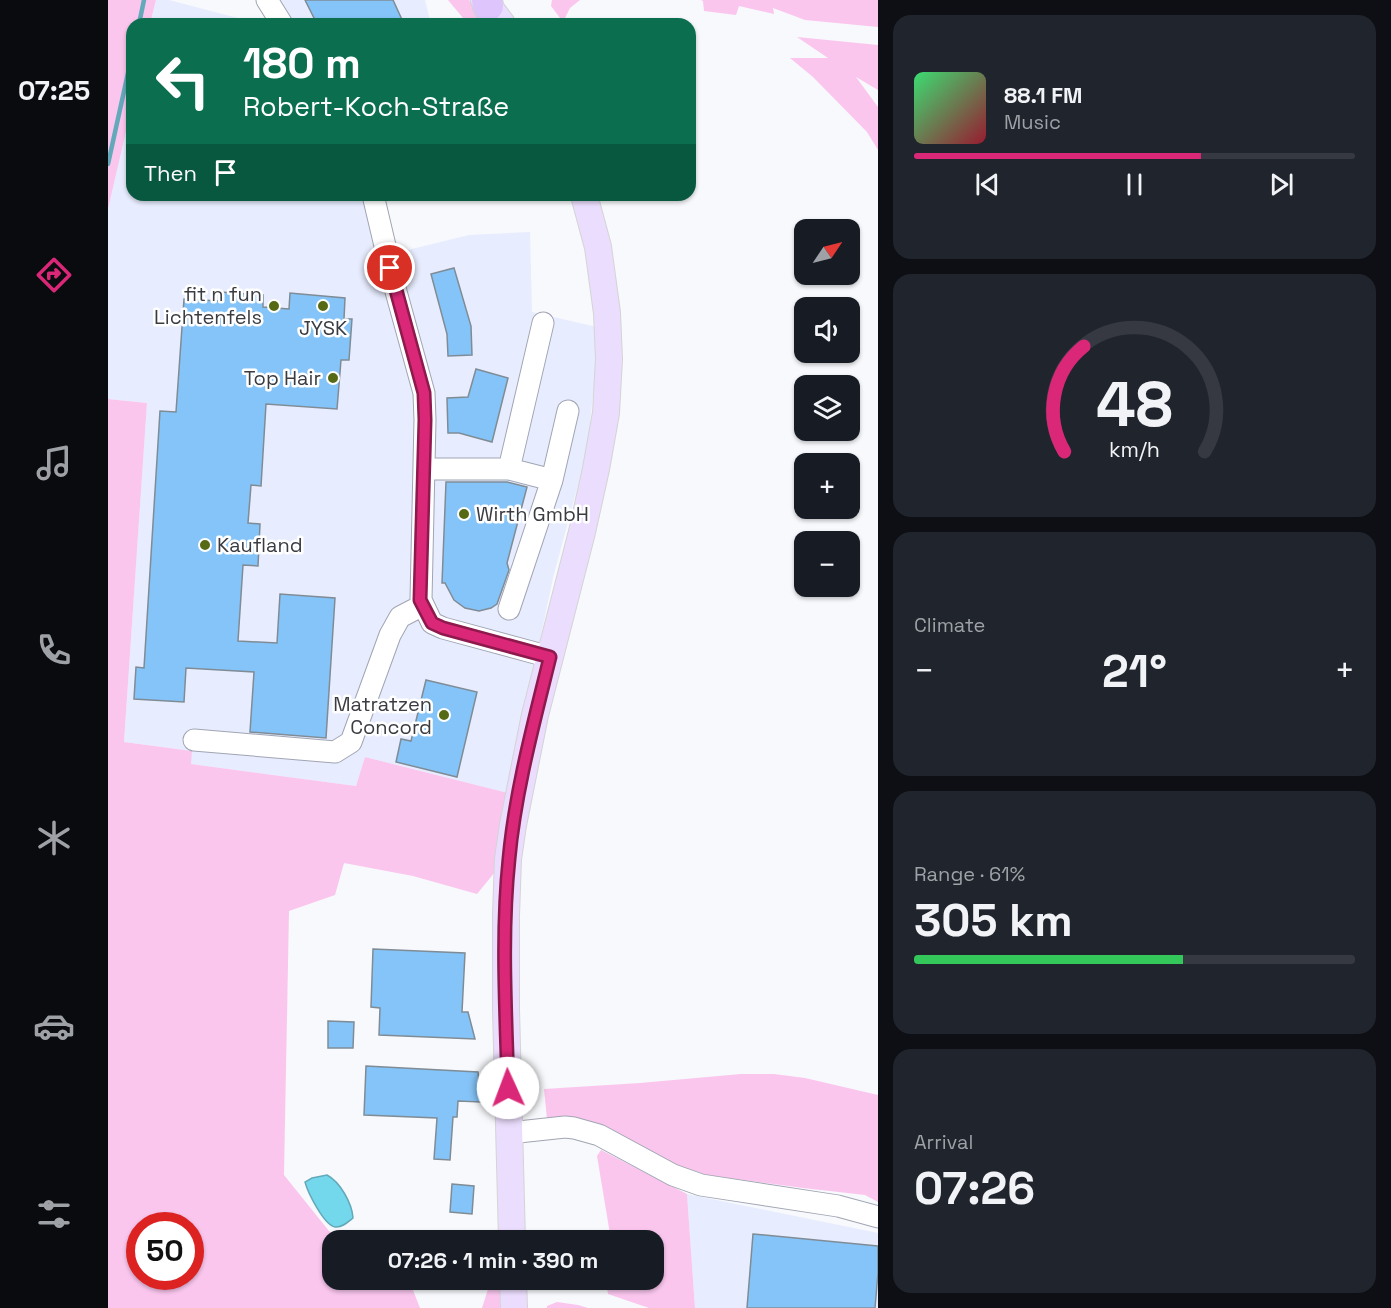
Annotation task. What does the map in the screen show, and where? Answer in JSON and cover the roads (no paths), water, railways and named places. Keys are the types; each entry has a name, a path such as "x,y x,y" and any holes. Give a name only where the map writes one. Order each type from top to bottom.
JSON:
{"main road":[{"path":"512,1230 506,1009 508,859 524,767 589,501 606,413 609,359 606,313 598,247 586,201"},
{"path":"513,1290 514,1308"}],"street":[{"path":"374,201 395,288 424,393 420,600 432,623 443,628 550,657"},
{"path":"508,469 543,323"},
{"path":"510,609 552,480 568,411"},
{"path":"424,469 508,469 552,480"},
{"path":"194,740 335,752 351,742 390,635 400,617 423,605"},
{"path":"509,1133 574,1128 600,1135 673,1175 701,1185 838,1206 878,1217"}],"water":[{"path":"327,1175 341,1188 352,1212 353,1218 340,1227 331,1225 321,1215 305,1182"}],"waterway":[{"path":"140,18 144,0"},
{"path":"108,164 126,82"}],"place":[{"name":"fit n fun Lichtenfels","path":"274,306"},
{"name":"JYSK","path":"323,306"},
{"name":"Top Hair","path":"333,378"},
{"name":"Wirth GmbH","path":"464,514"},
{"name":"Kaufland","path":"205,545"},
{"name":"Matratzen Concord","path":"444,715"}]}
